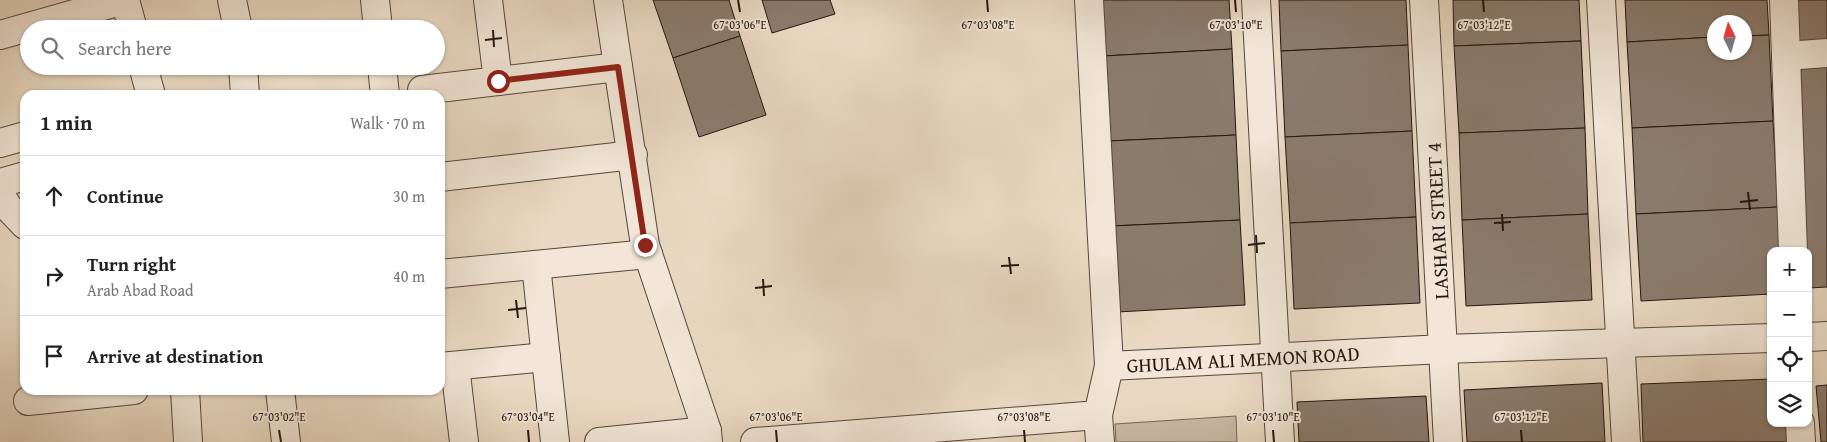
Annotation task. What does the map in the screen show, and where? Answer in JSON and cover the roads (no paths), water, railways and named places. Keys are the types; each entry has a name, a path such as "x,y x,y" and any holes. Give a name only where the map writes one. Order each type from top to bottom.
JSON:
{"street":[{"path":"53,20 124,0 130,20"},
{"path":"232,0 236,20"},
{"path":"375,0 377,20"},
{"path":"488,0 498,81"},
{"path":"599,442 708,437 648,254 608,0"},
{"path":"1089,0 1109,366"},
{"path":"1256,0 1280,442"},
{"name":"LASHARI STREET 4","path":"1424,0 1448,442"},
{"path":"1601,0 1622,342 1626,442"},
{"path":"1784,0 1793,247"},
{"path":"0,35 20,29"},
{"path":"1786,56 1827,53"},
{"path":"422,90 618,67"},
{"path":"145,75 150,90"},
{"path":"243,75 244,90"},
{"path":"383,75 384,90"},
{"path":"0,143 20,137"},
{"path":"445,176 633,155"},
{"path":"0,183 20,177"},
{"path":"0,194 8,207 20,220"},
{"path":"445,269 536,265 648,254"},
{"path":"536,265 556,442"},
{"path":"1812,337 1827,336"},
{"name":"GHULAM ALI MEMON ROAD","path":"1100,442 1098,415 1109,366 1444,349 1767,338"},
{"path":"464,442 448,366 546,357"},
{"path":"28,401 86,395"},
{"path":"185,395 188,442"},
{"path":"281,395 286,442"},
{"path":"755,442 1098,415"},
{"path":"1800,427 1800,442"}]}
